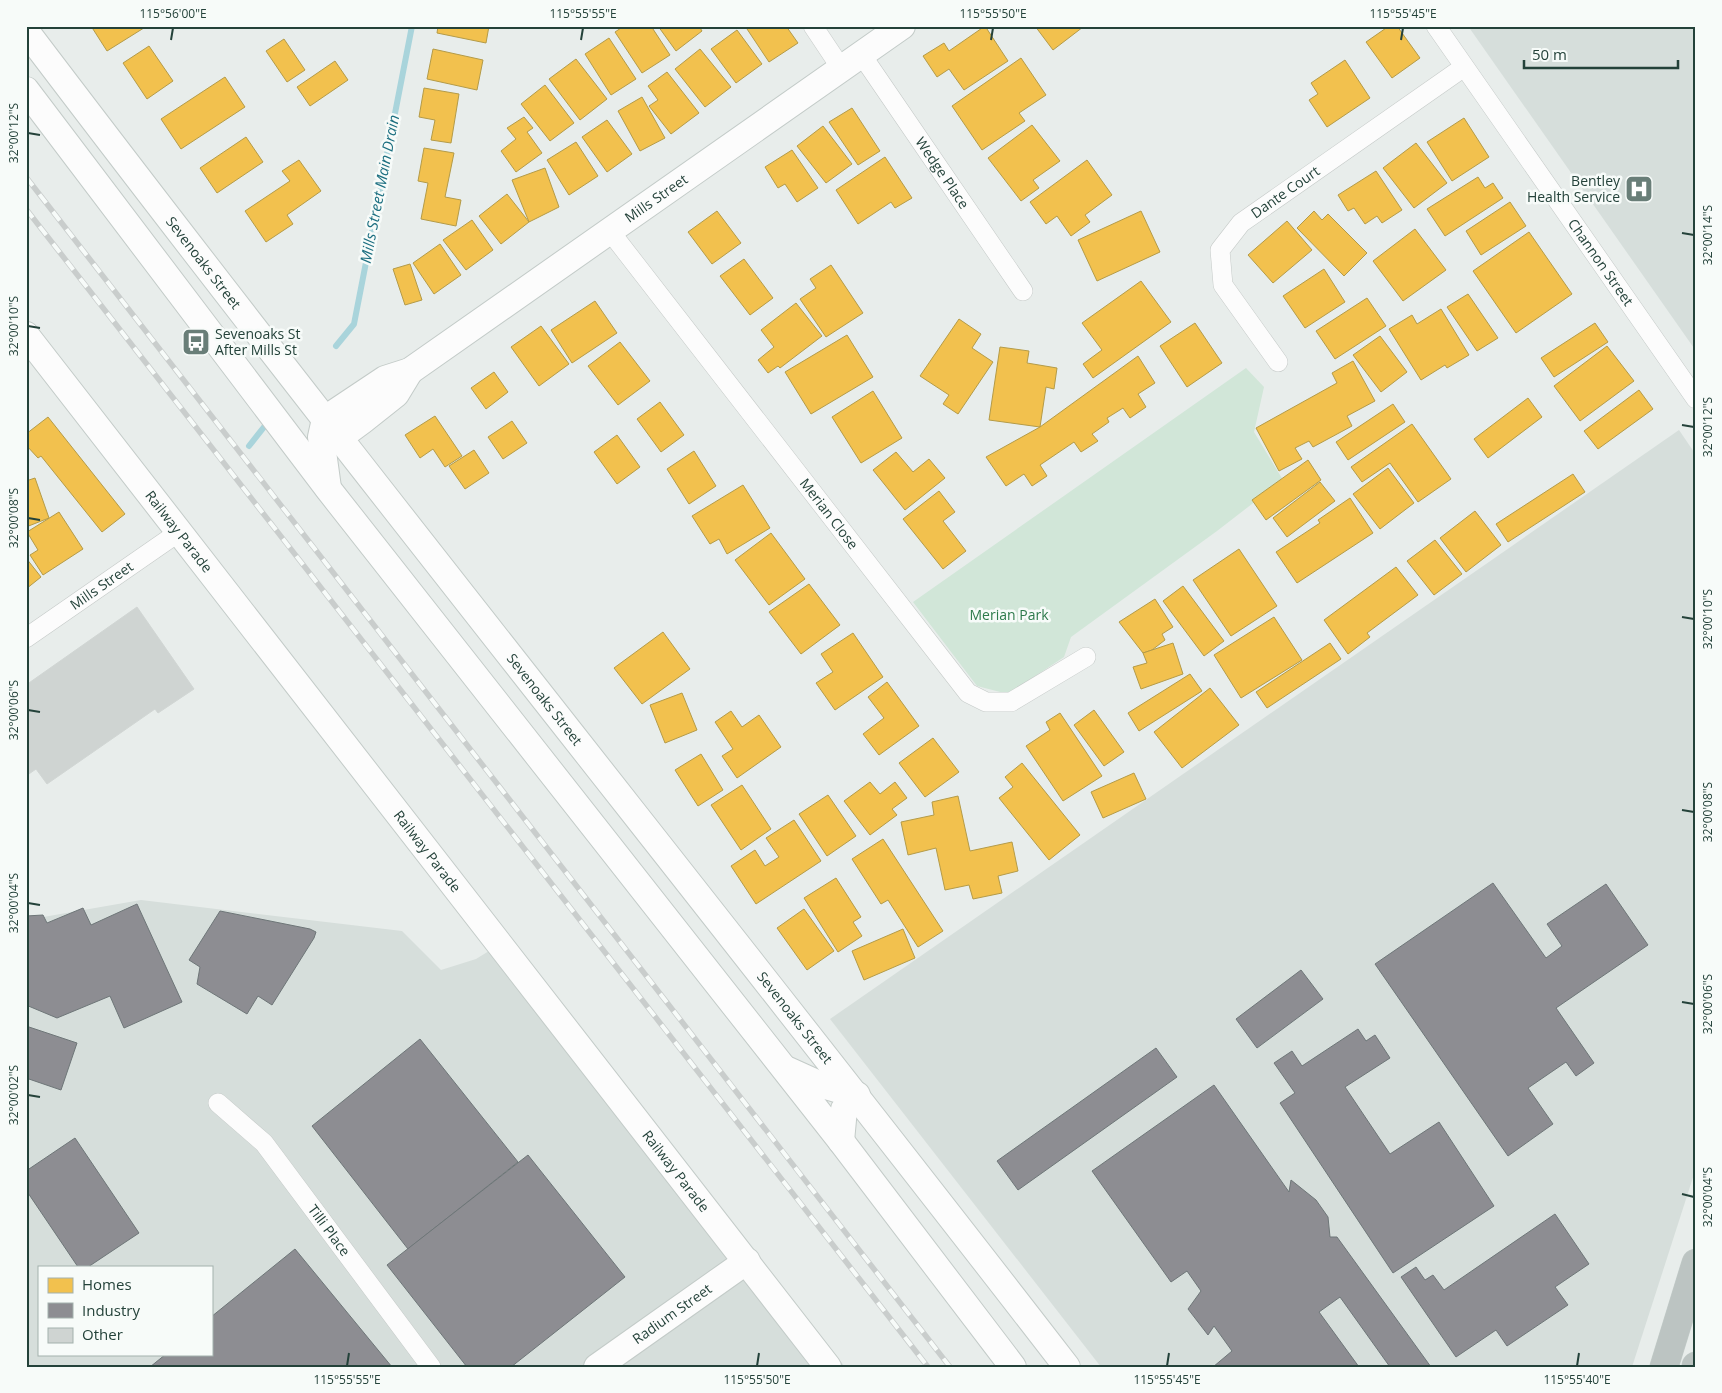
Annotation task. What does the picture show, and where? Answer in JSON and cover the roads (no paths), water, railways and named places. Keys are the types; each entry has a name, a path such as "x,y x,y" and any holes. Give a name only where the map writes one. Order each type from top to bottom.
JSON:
{"highway":[{"path":"1664,1367 1696,1263"}],"main road":[{"name":"Mills Street","path":"328,431 385,379 410,371 902,26"},
{"name":"Sevenoaks Street","path":"26,31 328,431 857,1094 1067,1367"},
{"path":"26,90 329,490 841,1141 1013,1367"},
{"name":"Railway Parade","path":"26,335 828,1367"},
{"path":"277,421 328,431 329,490"},
{"path":"783,1068 819,1084 857,1094 844,1109 841,1141"},
{"name":"Radium Street","path":"597,1367 747,1261"}],"street":[{"name":"Wedge Place","path":"813,26 851,61 1023,291"},
{"name":"Channon Street","path":"1436,26 1696,399"},
{"name":"Dante Court","path":"1278,362 1223,284 1220,250 1240,223 1464,66"},
{"name":"Merian Close","path":"609,230 968,693 986,702 1011,702 1086,657"},
{"name":"Mills Street","path":"26,638 179,532"},
{"name":"Tilli Place","path":"218,1103 264,1143 431,1367"}],"waterway":[{"name":"Mills Street Main Drain","path":"336,346 354,324 412,26"},
{"path":"249,446 268,422"}],"railway":[{"path":"26,177 950,1367"},
{"path":"26,209 928,1367"}],"place":[{"name":"Bentley Health Service","path":"1639,189"},
{"name":"Sevenoaks St After Mills St","path":"196,342"}],"park label":[{"name":"Merian Park","path":"1009,615"}]}
